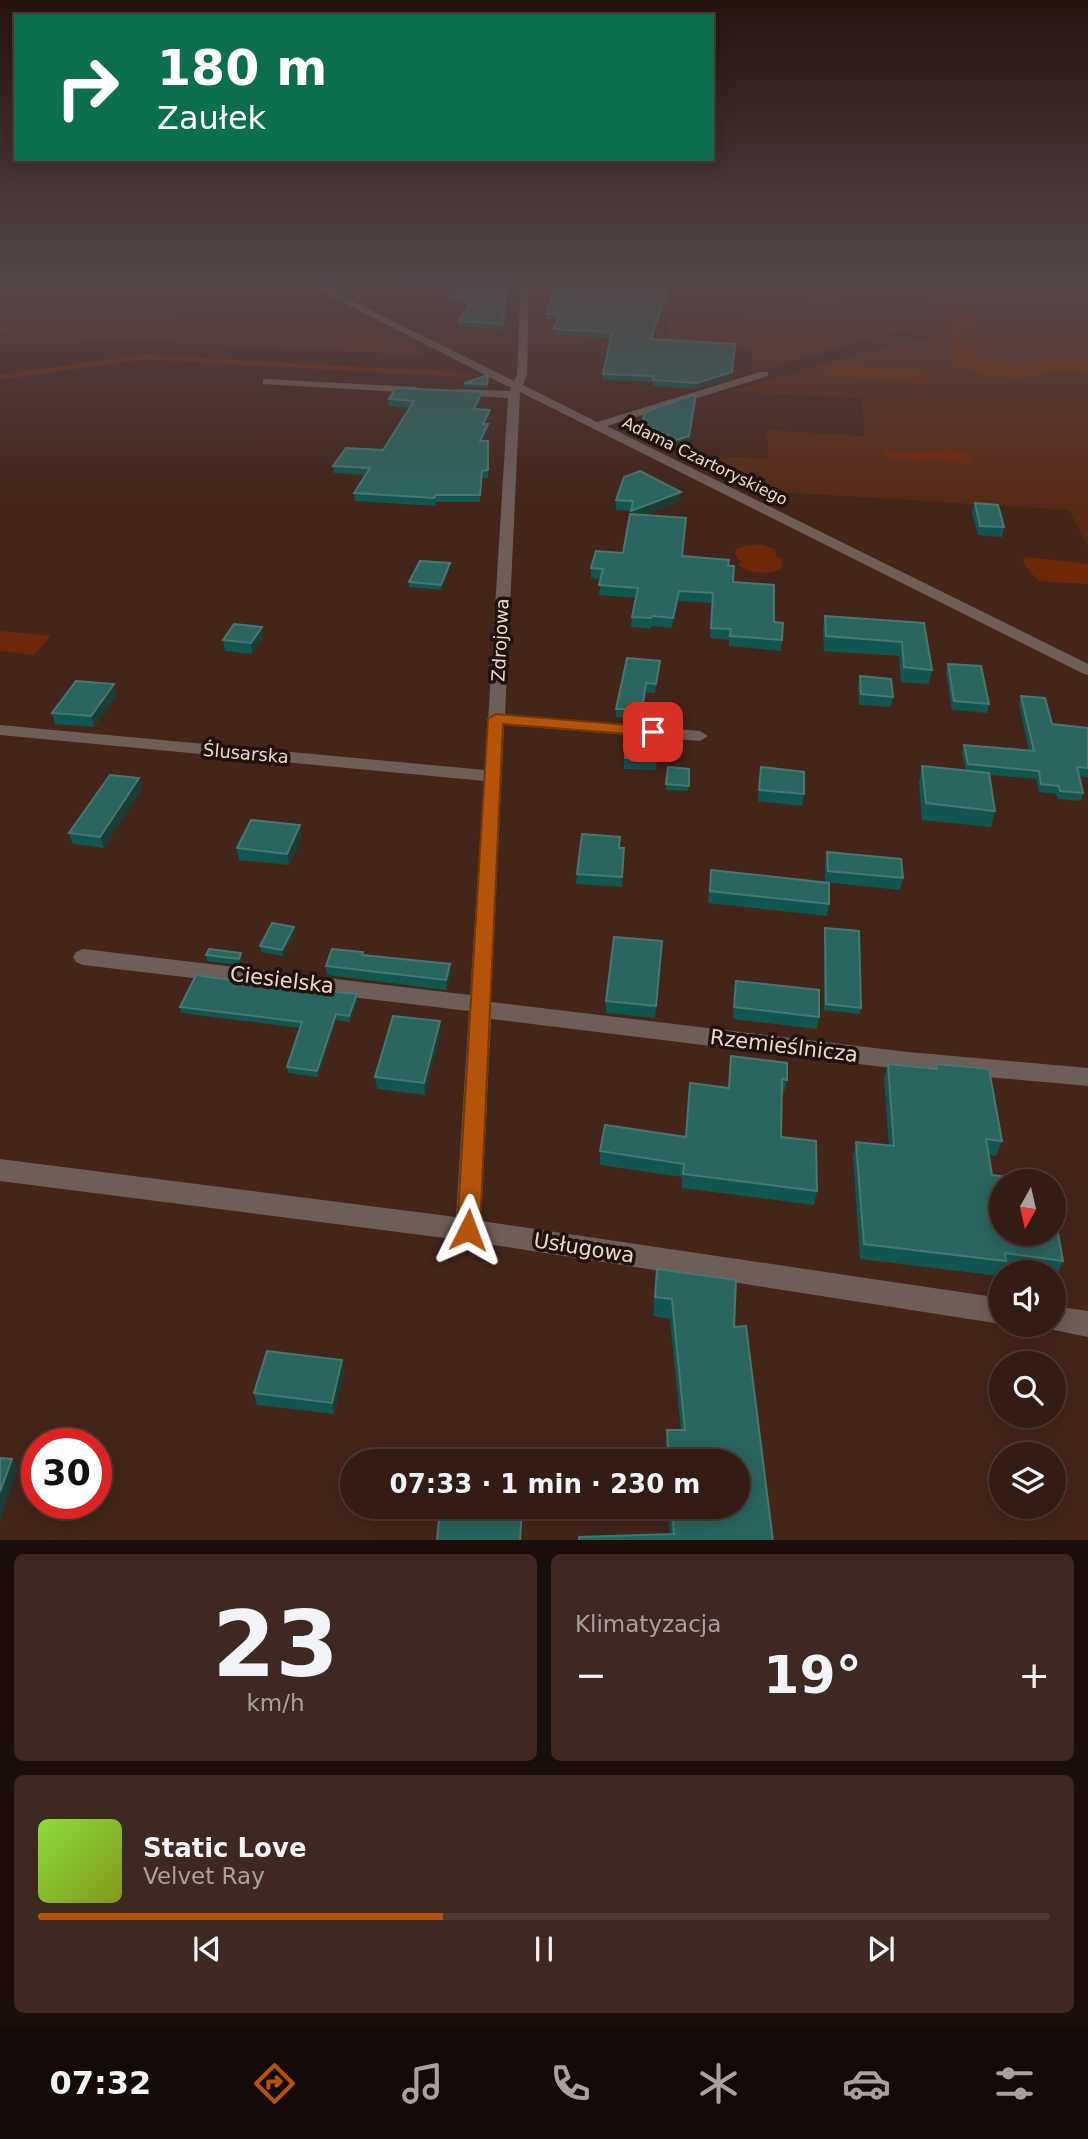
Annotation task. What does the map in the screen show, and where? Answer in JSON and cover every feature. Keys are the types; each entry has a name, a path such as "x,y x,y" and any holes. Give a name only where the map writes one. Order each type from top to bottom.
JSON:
{"street":[{"name":"Adama Czartoryskiego","path":"445,354 1088,670"},
{"name":"Zdrojowa","path":"468,1230 516,391 522,374 523,354"},
{"path":"596,426 764,374"},
{"path":"267,382 432,391"},
{"path":"446,391 516,391"},
{"path":"496,719 701,736"},
{"name":"Ślusarska","path":"0,730 493,776"},
{"name":"Ciesielska","path":"83,957 480,1006"},
{"name":"Rzemieślnicza","path":"480,1006 908,1060 1088,1077"},
{"name":"Usługowa","path":"0,1170 468,1230 989,1309"},
{"path":"1066,1321 1088,1324"}],"shaded area":[{"path":"752,354 819,354 752,374"},
{"path":"860,354 1088,354 1088,548 1069,510 747,490 679,454 768,459 767,430 865,436 862,398 731,391"},
{"path":"830,366 918,370 923,372 930,383 853,378 822,373"},
{"path":"952,449 968,454 971,465 936,459 911,462 881,453 885,450 918,453"},
{"path":"758,544 775,549 776,556 782,560 781,569 759,573 738,565 741,562 735,554 737,548"},
{"path":"1023,558 1088,564 1088,584 1038,581 1024,564"},
{"path":"0,631 51,636 34,655 0,651"}],"building":[{"path":"607,354 734,354 732,372 697,383 653,380 654,376 603,374"},
{"path":"488,375 487,384 464,383"},
{"path":"396,388 482,392 474,409 490,410 483,424 488,424 480,441 488,441 488,470 482,471 480,495 436,495 434,498 354,493 370,468 333,466 346,448 383,450 414,401 389,399"},
{"path":"696,394 689,436 677,440 642,423 645,412"},
{"path":"640,471 681,492 631,511 633,501 616,500 624,477"},
{"path":"975,503 998,505 1004,527 980,526"},
{"path":"630,514 686,518 682,556 729,560 728,566 734,566 733,582 774,585 774,622 783,623 782,640 730,636 731,629 711,628 713,593 679,591 673,618 632,617 638,588 599,585 603,569 591,568 596,551 623,553"},
{"path":"420,561 450,563 441,585 409,582"},
{"path":"825,616 924,623 932,670 904,667 902,642 826,636"},
{"path":"234,624 262,627 251,643 223,640"},
{"path":"627,658 660,661 656,684 646,683 641,715 625,713 625,709 616,709"},
{"path":"948,664 981,666 989,704 954,701"},
{"path":"860,676 891,679 893,697 861,694"},
{"path":"76,681 114,684 91,716 52,713"},
{"path":"1021,696 1045,698 1052,724 1088,728 1088,768 1077,767 1083,793 1060,791 1059,786 1041,784 1039,771 968,764 964,745 1034,751"},
{"path":"625,726 639,728 637,739 657,739 657,759 625,758"},
{"path":"922,766 989,773 995,811 926,803"},
{"path":"668,767 689,769 689,786 666,784"},
{"path":"761,767 804,772 804,794 759,790"},
{"path":"110,775 139,778 100,837 69,833"},
{"path":"251,820 300,825 287,854 237,848"},
{"path":"582,834 620,837 619,848 624,848 622,877 577,874"},
{"path":"827,852 901,859 903,878 828,871"},
{"path":"711,870 829,883 829,904 710,891"},
{"path":"272,923 294,927 282,950 260,946"},
{"path":"825,928 859,931 861,1008 826,1004"},
{"path":"614,937 662,941 656,1006 606,1001"},
{"path":"209,949 241,953 239,959 206,955"},
{"path":"332,949 363,952 362,955 450,964 446,980 326,966"},
{"path":"196,975 317,993 318,990 357,994 349,1016 336,1014 317,1071 287,1067 302,1022 180,1007"},
{"path":"736,981 819,990 819,1017 734,1007"},
{"path":"393,1016 440,1021 424,1083 375,1077"},
{"path":"731,1056 787,1063 787,1080 782,1079 781,1137 816,1141 817,1191 683,1174 684,1164 600,1151 605,1125 686,1137 690,1083 729,1088"},
{"path":"888,1064 937,1069 936,1064 989,1069 1002,1141 986,1139 991,1169 989,1246 1060,1246 1063,1260 1005,1253 1006,1260 998,1260 864,1244 856,1142 894,1146"},
{"path":"657,1269 736,1280 734,1327 746,1326 773,1540 579,1540 579,1537 674,1534 673,1519 750,1519 750,1449 668,1449 667,1430 685,1430 672,1299 655,1297"},
{"path":"267,1351 342,1360 332,1403 254,1393"},
{"path":"0,1458 12,1459 0,1492"},
{"path":"439,1519 521,1519 520,1540 437,1540"}],"waterway":[{"path":"967,354 962,359 992,370 1017,373 1049,364 1088,366"},
{"path":"0,377 143,357 469,375"}],"route":[{"path":"468,1230 496,719 653,732"}]}
